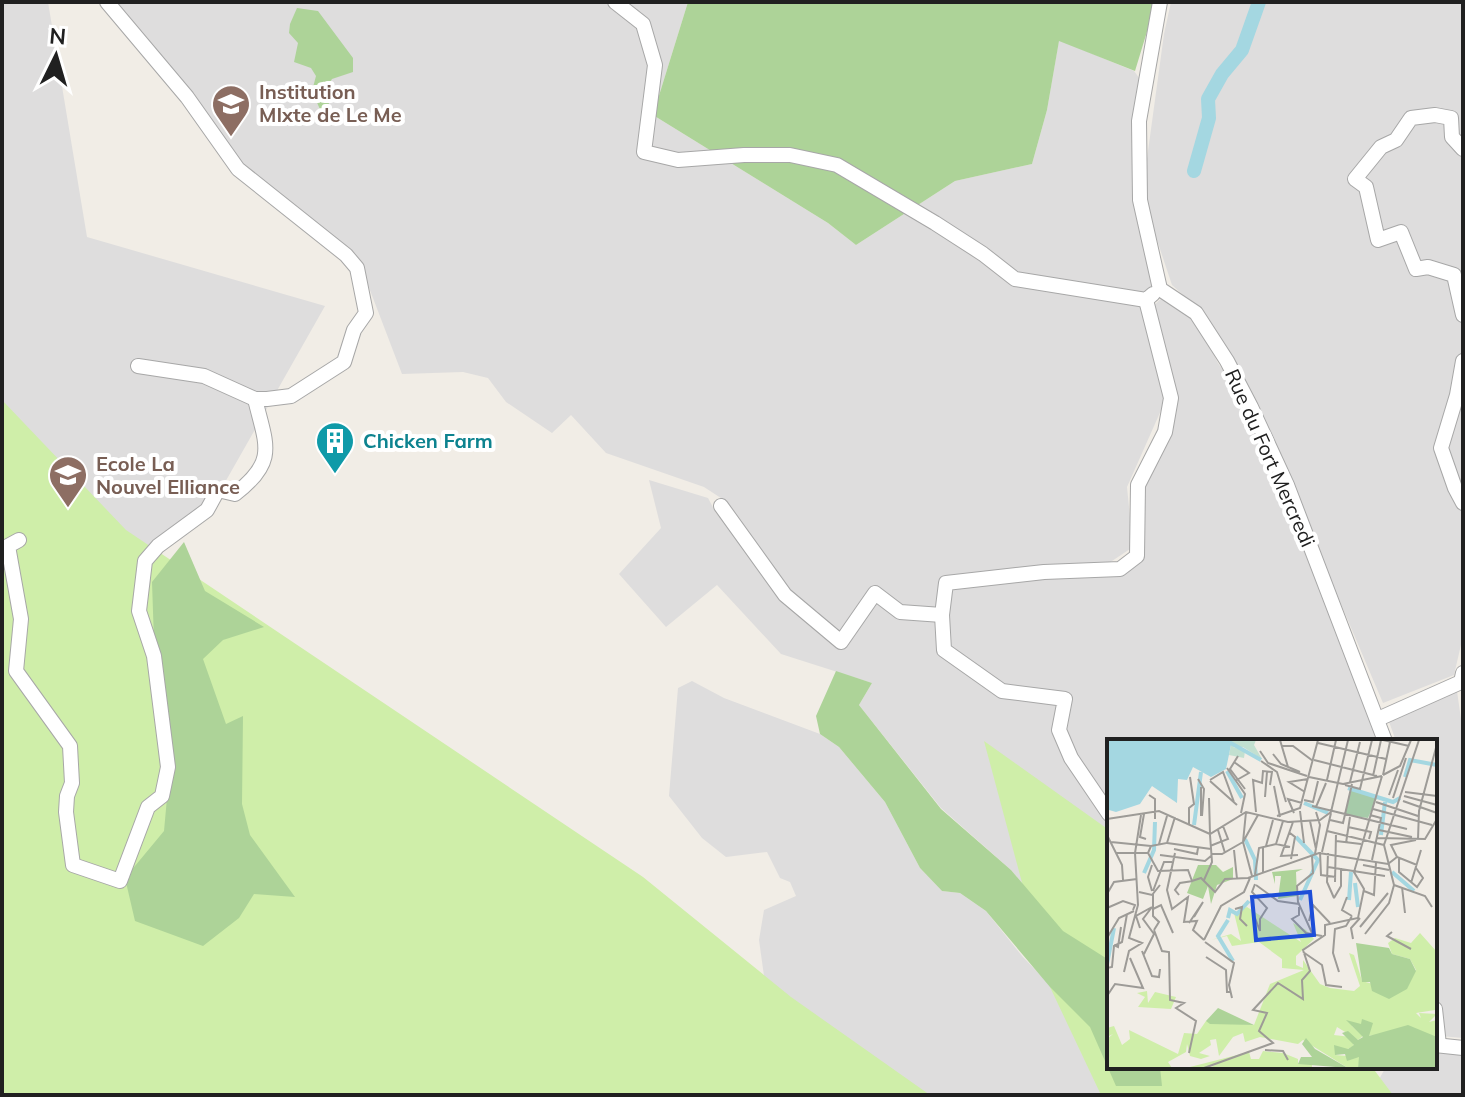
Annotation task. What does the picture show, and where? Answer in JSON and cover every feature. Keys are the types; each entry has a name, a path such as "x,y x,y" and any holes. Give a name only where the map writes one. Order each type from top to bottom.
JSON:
{"street":[{"path":"107,2 195,107 238,169 346,255 357,268 366,313 354,330 344,362 291,396 255,399 204,376 138,366"},
{"path":"615,2 643,24 655,65 644,152 678,160 790,155 837,165 935,223 1015,279 1146,300 1160,289 1140,200 1139,121 1160,2"},
{"path":"1463,149 1452,137 1451,118 1435,115 1411,118 1396,140 1381,147 1355,179 1366,187 1378,240 1401,232 1416,269 1428,267 1454,275 1463,315"},
{"name":"Rue du Fort Mercredi","path":"1160,289 1196,313 1227,361 1251,407 1287,485 1384,739"},
{"path":"1107,811 1071,758 1059,730 1065,699 1002,691 944,650 942,615 946,583 1044,572 1120,569 1137,556 1138,485 1165,432 1171,398 1146,300"},
{"path":"1463,361 1457,395 1441,448 1463,503"},
{"path":"19,540 8,546 21,619 16,671 70,746 72,783 66,812 73,865 120,881 148,807 162,796 168,767 153,646 139,619 145,561 158,546 207,510 218,490 235,494 251,482 261,468 267,449 255,399"},
{"path":"721,506 785,595 841,642 875,593 900,612 942,615"},
{"path":"1378,719 1462,682"},
{"path":"1437,1045 1463,1048"}],"shaded area":[{"path":"2,2 48,2 87,237 325,306 207,514 146,559 2,711"},
{"path":"113,2 688,2 653,115 828,223 856,245 955,181 1032,164 1047,110 1059,40 1134,71 1143,83 1138,205 1157,289 1142,298 1166,399 1127,487 1133,547 1109,563 942,577 938,614 906,611 873,592 841,638 768,570 727,502 704,487 606,453 571,415 552,433 506,402 488,378 463,372 402,374 360,264 243,167"},
{"path":"1171,2 1463,2 1463,636 1454,675 1383,703 1253,397 1201,311 1172,285 1142,195"},
{"path":"1165,295 1194,315 1218,363 1244,402 1381,739 1107,739 1107,802 1083,768 1065,729 1069,696 1004,686 947,649 948,585 1121,572 1139,557 1142,485 1171,435 1152,307"},
{"path":"649,480 708,498 716,513 841,645 877,600 943,621 942,650 1001,695 1059,702 1054,728 1107,817 1107,959 1063,931 1011,870 941,808 859,705 872,683 781,654 717,585 666,627 619,574 661,528"},
{"path":"692,681 724,698 820,734 839,747 885,802 920,868 942,891 960,893 986,911 1022,956 1090,1027 1116,1086 1331,1069 1336,1095 872,1095 764,976 759,940 764,910 796,896 790,882 780,878 767,852 726,857 702,838 669,796 678,688"},
{"path":"1457,691 1463,733 1463,1038 1440,1036 1437,978 1437,739 1395,739 1388,719"},
{"path":"1437,1045 1463,1047 1463,1095 1370,1095 1385,1069 1437,1069"}],"green space":[{"path":"688,2 1156,2 1135,71 1059,41 1047,110 1032,164 955,181 856,245 828,223 653,115"},
{"path":"297,8 318,11 353,58 353,72 332,79 325,90 331,111 322,114 312,91 316,76 311,68 294,62 298,43 289,33"},
{"path":"2,400 126,530 643,877 791,997 930,1095 2,1095"},
{"path":"184,542 205,591 264,627 223,640 203,659 226,724 243,716 242,804 250,835 295,897 254,894 239,918 203,946 135,921 125,878 164,831 169,776 154,641 152,582"},
{"path":"836,671 872,683 859,705 941,809 1011,870 1063,931 1107,959 1107,1066 1090,1027 1050,987 986,911 960,893 942,891 920,868 885,802 839,747 820,734 816,716"},
{"path":"984,741 1107,829 1107,1069 1374,1069 1393,1095 1101,1095 1050,987"},
{"path":"1109,1069 1160,1069 1162,1086 1116,1086"}],"waterway":[{"path":"1194,171 1209,118 1208,99 1222,74 1242,50 1259,2"}],"place":[{"name":"Institution MIxte de Le Me","path":"231,138"},
{"name":"Chicken Farm","path":"335,475"},
{"name":"Ecole La Nouvel Elliance","path":"68,509"}]}
